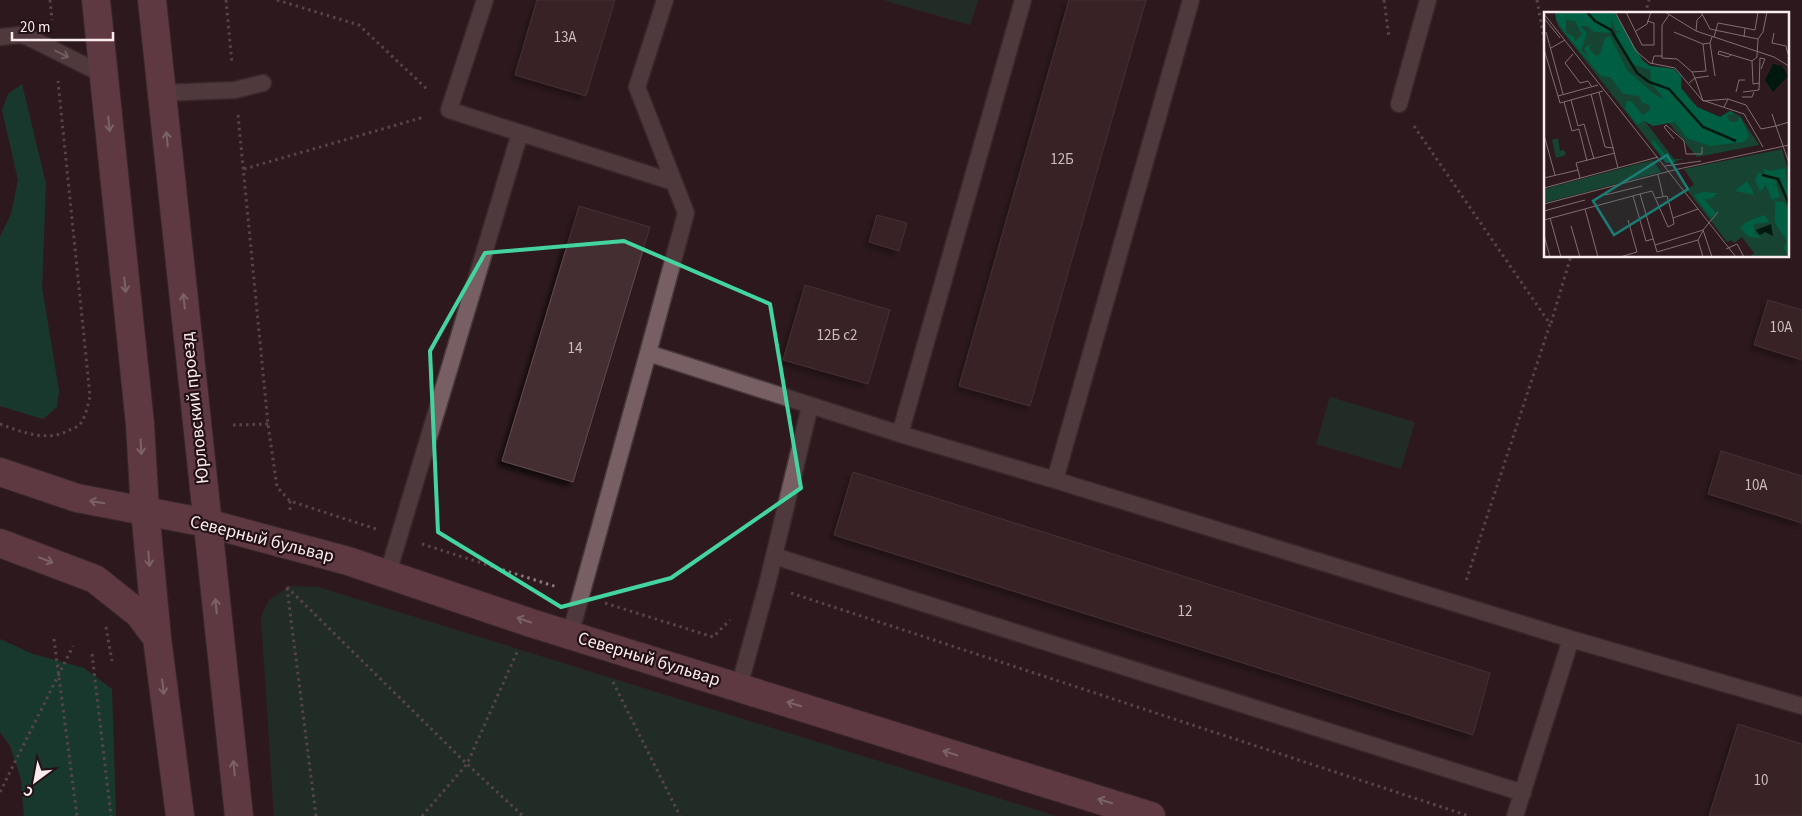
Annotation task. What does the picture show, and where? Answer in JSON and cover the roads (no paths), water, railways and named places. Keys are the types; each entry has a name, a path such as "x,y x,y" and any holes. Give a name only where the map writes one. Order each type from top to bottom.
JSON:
{"main road":[{"path":"96,0 140,424 145,510 157,638 180,816"},
{"name":"Юрловский проезд","path":"152,0 239,816"},
{"name":"Северный бульвар","path":"0,472 77,498 207,523 388,573 531,622 1151,816"},
{"path":"0,543 96,579 139,614 157,638"}],"lane":[{"path":"485,0 449,110 673,182"},
{"path":"582,638 582,595 686,213 637,87 665,0"},
{"path":"900,434 1023,0"},
{"path":"1055,480 1191,0"},
{"path":"1399,104 1428,0"},
{"path":"0,37 19,35 28,38 104,75"},
{"path":"162,94 235,90 263,83"},
{"path":"388,573 520,133"},
{"path":"648,353 900,434 1572,640 1802,706"},
{"path":"739,687 767,585 810,406"},
{"path":"774,556 1523,793"},
{"path":"1515,816 1572,640"}]}
